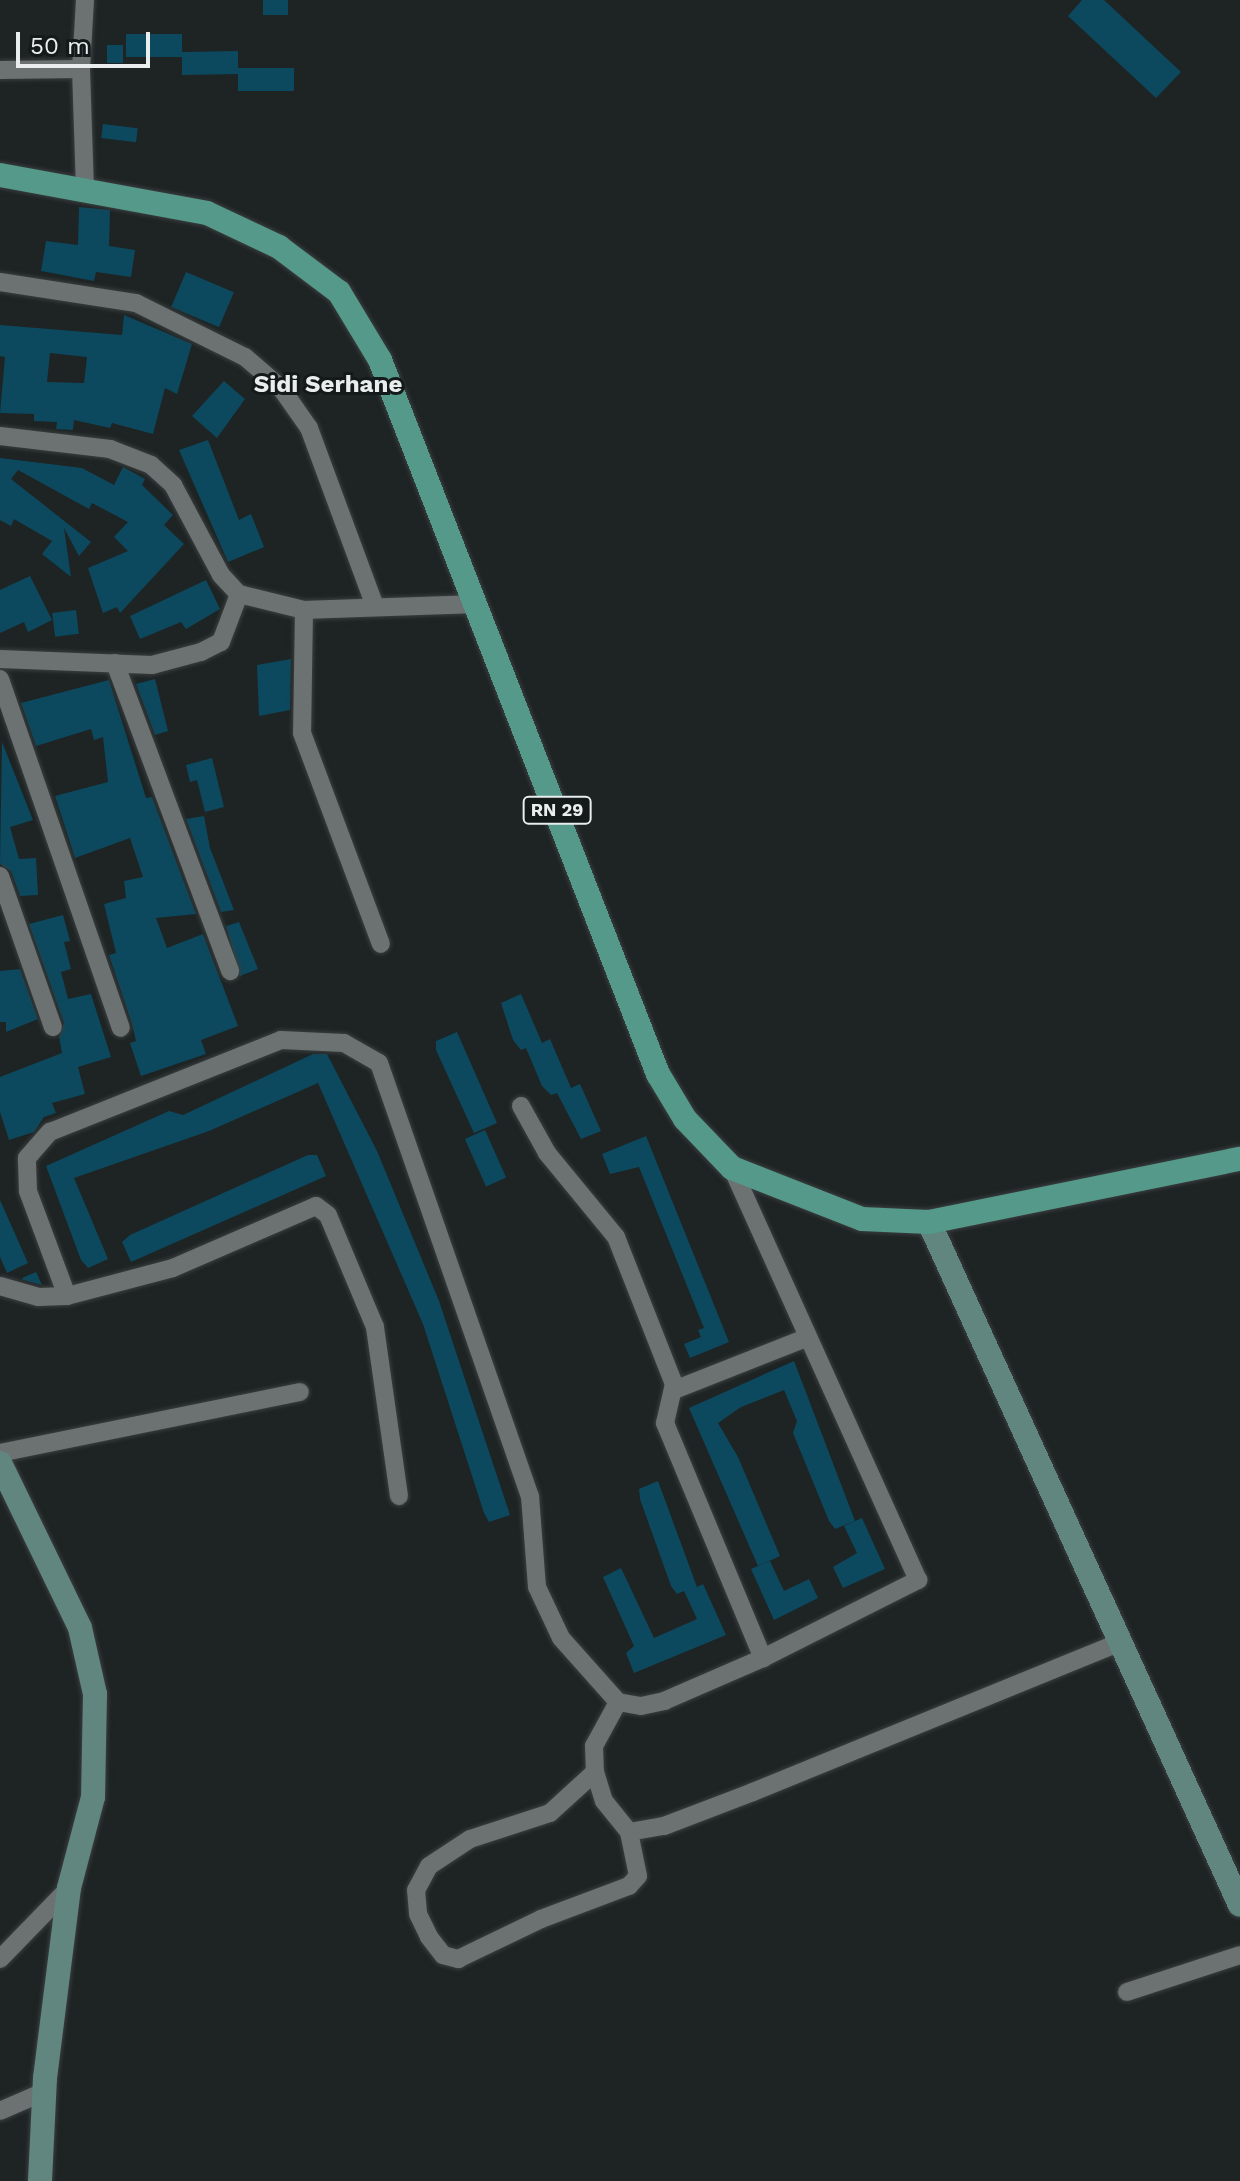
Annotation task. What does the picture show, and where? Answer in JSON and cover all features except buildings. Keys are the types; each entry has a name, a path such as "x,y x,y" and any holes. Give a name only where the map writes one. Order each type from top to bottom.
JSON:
{"main road":[{"name":"RN 29","path":"0,175 85,188 207,213 279,247 339,292 380,360 658,1074 685,1119 732,1168 862,1219 929,1222 1240,1159"},
{"path":"929,1222 1240,1905"},
{"path":"0,1463 80,1628 95,1694 93,1797 69,1888 44,2092 40,2181"}],"street":[{"path":"85,0 81,69 85,188"},
{"path":"0,70 81,69"},
{"path":"0,282 136,303 245,357 281,388 309,428 375,606"},
{"path":"0,436 110,449 151,465 173,485 221,575 239,594 304,610 476,604"},
{"path":"0,659 152,665 221,642 239,594"},
{"path":"304,610 302,733 381,944"},
{"path":"115,663 230,971"},
{"path":"0,679 121,1028"},
{"path":"0,876 53,1027"},
{"path":"67,1296 28,1191 27,1158 50,1132 281,1040 344,1043 379,1063 530,1496 537,1587 561,1638 618,1702 641,1706 664,1701 763,1658 918,1580 806,1338 732,1168"},
{"path":"521,1106 547,1153 616,1237 667,1359 674,1390 665,1423 763,1658"},
{"path":"0,1286 38,1297 67,1296 173,1268 316,1206 328,1215 375,1327 399,1496"},
{"path":"674,1390 806,1338"},
{"path":"0,1453 300,1392"},
{"path":"629,1832 664,1826 753,1792 1121,1642"},
{"path":"595,1772 550,1813 470,1839 429,1866 416,1890 418,1914 429,1937 443,1955 458,1959 541,1919 629,1886 638,1876 629,1832 604,1801 595,1772 594,1746 618,1702"},
{"path":"0,1959 69,1888"},
{"path":"1127,1992 1240,1955"},
{"path":"0,2111 44,2092"}],"district":[{"name":"Sidi Serhane","path":"328,385"}]}
